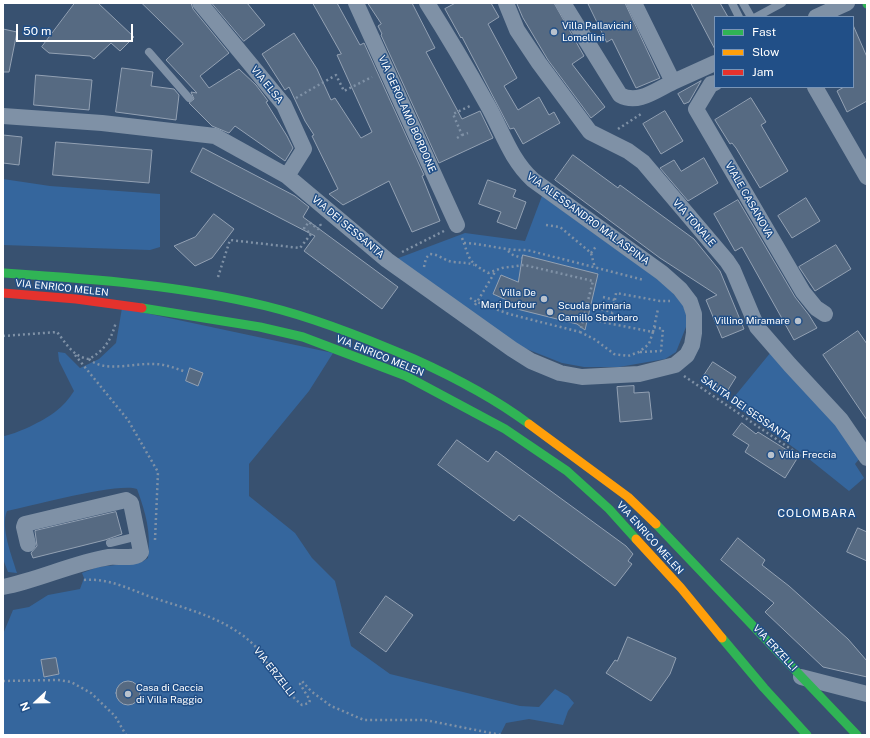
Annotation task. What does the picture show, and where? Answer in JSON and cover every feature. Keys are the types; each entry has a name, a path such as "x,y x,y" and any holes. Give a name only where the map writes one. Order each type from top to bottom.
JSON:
{"highway":[{"name":"VIA ENRICO MELEN","path":"3,273 73,278 191,291 266,306 366,338 435,369 497,402 551,440"},
{"name":"VIA ENRICO MELEN","path":"3,293 76,299 260,327 303,337 406,376 505,429 567,471 609,509 681,588 795,724"},
{"path":"551,440 622,516 684,586 767,686 813,735"},
{"path":"551,440 628,497 654,522 857,735"},
{"path":"795,724 802,735"},
{"path":"795,724 807,735"}],"street":[{"name":"VIA ELSA","path":"200,3 284,105 304,149 287,176"},
{"name":"VIA GEROLAMO BORDONE","path":"356,3 457,225"},
{"name":"VIA ALESSANDRO MALASPINA","path":"427,3 488,104 512,155 522,170 533,180 662,273 680,289 690,302 694,314 694,333 692,345 679,370"},
{"name":"VIA TONALE","path":"506,3 518,30 539,63 590,132 628,151 643,162 727,261 733,270 757,327 841,420 867,458"},
{"path":"563,3 620,94 627,99 639,98 714,63"},
{"path":"634,3 673,82"},
{"path":"818,16 847,3"},
{"name":"VIALE CASANOVA","path":"714,83 711,84 696,109 803,292 816,308 825,314"},
{"path":"816,88 867,177"},
{"name":"VIA DEI SESSANTA","path":"3,116 102,123 215,136 287,176 387,260 531,361 560,373 582,376 639,374 679,370"},
{"path":"3,587 39,579 92,561 116,556 138,555 141,552 131,503 126,500 25,524 24,527 28,544"},
{"name":"VIA ERZELLI","path":"751,622 802,678 867,694"}],"lane":[{"path":"732,3 738,16"},
{"path":"743,3 750,16"},
{"path":"758,16 782,3"},
{"path":"149,52 189,98"},
{"path":"110,543 138,536"}],"path":[{"path":"284,105 336,75 344,91 387,69"},
{"path":"453,114 462,135"},
{"path":"457,138 468,133"},
{"path":"218,277 230,240 300,248 311,234 304,228 307,223 309,222 318,229 321,226 312,216 320,203"},
{"path":"387,260 457,225 468,256 474,265"},
{"path":"546,225 560,226 591,253 595,269"},
{"path":"464,243 481,244 507,250 527,250 595,269 647,281"},
{"path":"507,250 513,255 522,258"},
{"path":"424,267 426,258 430,254 436,254 454,262 462,261 474,265 488,273 496,272"},
{"path":"477,302 496,272 502,268 524,265 593,281 580,332"},
{"path":"610,323 616,293 660,301 669,301 674,296"},
{"path":"603,297 615,300"},
{"path":"587,306 612,312"},
{"path":"490,308 580,332 594,339 614,354 628,356 640,352 649,344 658,309"},
{"path":"89,359 107,346 112,336 117,317"},
{"path":"597,320 653,332"},
{"path":"640,352 650,353 661,351 663,329 654,327"},
{"path":"3,336 57,332 128,420 158,472 155,544"},
{"path":"72,351 78,356 89,359 100,366 152,364 169,366 186,372"},
{"name":"SALITA DEI SESSANTA","path":"661,351 669,356 679,370 801,456"},
{"name":"VIA ERZELLI","path":"81,581 109,582 220,621 257,648 273,673 302,705 309,703 310,700 300,684 302,681 311,691 331,706 364,720 425,720 501,735"},
{"path":"3,681 58,680 71,682 91,693 115,716 126,735"}],"shaded area":[{"path":"3,179 50,186 160,194 160,247 150,250 3,245"},
{"path":"542,196 666,285 683,305 686,314 686,327 676,352 665,359 619,367 584,367 562,363 514,344 396,259 465,233 525,241"},
{"path":"122,308 333,353 309,391 249,464 249,496 295,533 312,558 335,581 351,646 390,674 520,706 539,707 555,689 568,696 574,703 568,711 563,725 529,719 506,723 500,735 3,735 3,634 13,610 29,607 48,595 80,589 84,578 82,573 98,567 142,562 148,558 149,539 143,507 137,489 127,488 94,492 7,511 5,518 6,533 17,573 8,572 3,559 3,436 15,433 37,423 55,412 66,402 74,391 59,361 58,352 65,353 80,368 99,359 116,343"},
{"path":"771,352 839,424 860,458 855,464 864,478 849,491 804,455 730,402"}],"building":[{"path":"75,3 98,3 134,37 120,51 111,43 94,59 90,56 49,53 42,47"},
{"path":"142,3 191,3 193,9 229,53 200,76 209,88 239,69 256,85 268,101 266,102 293,148 285,161 235,126 229,133 212,126 189,103 194,99 191,92 197,93 166,60 183,44"},
{"path":"212,3 247,3 265,25 244,41"},
{"path":"313,3 337,3 360,45 364,43 424,175 422,176 440,221 412,232 389,181 343,205 329,194 338,189 312,136 314,135 305,121 289,87 285,90 262,54 294,33 317,69 331,100 335,98 361,138 372,132 337,55 341,54"},
{"path":"368,3 412,3 435,48 426,52 462,119 480,111 493,138 439,163 381,35 382,34 378,26 381,24"},
{"path":"456,3 491,3 499,17 488,24 517,78 504,86 518,110 539,97 549,115 554,112 560,123 523,144 514,128 510,129 462,37 461,38 445,9"},
{"name":"Villa Pallavicini Lomellini","path":"517,3 554,3 584,56 572,64 605,107 591,118 548,60 523,18"},
{"path":"588,3 625,3 660,78 636,88 612,39 607,42"},
{"path":"691,3 720,3 727,16 714,16 714,47"},
{"path":"854,27 867,57 867,101 847,112 837,91 842,88 854,88"},
{"path":"3,29 17,32 9,72 3,72"},
{"path":"122,68 153,72 151,86 174,89 179,95 176,120 116,112"},
{"path":"36,75 92,80 89,110 34,105"},
{"path":"701,81 689,102 684,104 678,94"},
{"path":"751,98 766,122 761,125 788,171 760,188 736,148 732,143 730,144 715,120"},
{"path":"665,111 683,141 661,154 643,124"},
{"path":"3,135 22,137 19,165 3,163"},
{"path":"56,142 152,150 149,183 53,175"},
{"path":"203,148 295,196 309,207 303,217 398,287 382,309 304,251 315,236 191,172"},
{"path":"573,155 618,188 620,185 694,239 720,271 744,329 722,338 706,300 717,295 660,258 555,180"},
{"path":"704,158 718,183 688,201 660,168 674,160 681,171"},
{"path":"488,180 516,190 513,197 526,202 516,229 497,222 501,212 479,204"},
{"path":"806,198 820,221 792,238 778,216"},
{"path":"738,200 795,297 817,328 794,340 742,247 735,251 714,214"},
{"path":"214,214 234,229 212,258 195,266 174,246 195,237"},
{"path":"836,245 851,269 815,291 799,267"},
{"name":"Villa De Mari Dufour","path":"523,255 598,274 585,330 577,324 517,309 518,305 493,294 501,275 518,282"},
{"path":"858,331 867,344 867,420 823,355"},
{"path":"713,362 736,377 726,393 703,377"},
{"path":"190,368 203,373 198,386 186,381"},
{"path":"634,386 634,393 649,392 652,419 620,422 617,387"},
{"name":"Villa Freccia","path":"742,423 756,434 758,432 798,457 785,478 745,452 749,445 733,435"},
{"path":"457,440 488,462 496,451 626,546 633,554 628,561 632,564 615,586 519,515 514,521 438,465"},
{"path":"116,512 122,534 105,540 33,558 31,553 37,546 35,531"},
{"path":"858,528 867,532 867,561 847,552"},
{"path":"738,538 765,560 762,565 789,586 848,639 867,661 867,677 823,667 765,612 774,603 721,560"},
{"path":"386,596 413,615 386,652 360,633"},
{"path":"628,637 676,658 670,674 651,701 606,673 615,660 617,661"},
{"path":"56,658 59,674 44,677 41,660"},
{"name":"Casa di Caccia di Villa Raggio","path":"128,681 137,684 140,693 137,702 128,705 119,702 116,693 119,684"}],"traffic: fast":[{"path":"3,273 168,288 234,299 285,311 360,337 429,366 488,397 516,414 529,424"},
{"path":"142,308 260,327 303,337 406,376 505,429 567,471 609,509 636,539"},
{"path":"656,524 857,735"},
{"path":"722,638 764,688 807,735"}],"traffic: slow":[{"path":"529,424 628,497 656,524"},
{"path":"636,539 681,588 722,638"}],"traffic: jam":[{"path":"3,293 76,299 142,308"}],"place":[{"name":"Villa Pallavicini Lomellini","path":"554,32"},
{"name":"Villa De Mari Dufour","path":"544,299"},
{"name":"Scuola primaria Camillo Sbarbaro","path":"550,312"},
{"name":"Villino Miramare","path":"798,321"},
{"name":"Villa Freccia","path":"771,455"},
{"name":"Casa di Caccia di Villa Raggio","path":"128,694"}],"district":[{"name":"COLOMBARA","path":"817,514"}]}
